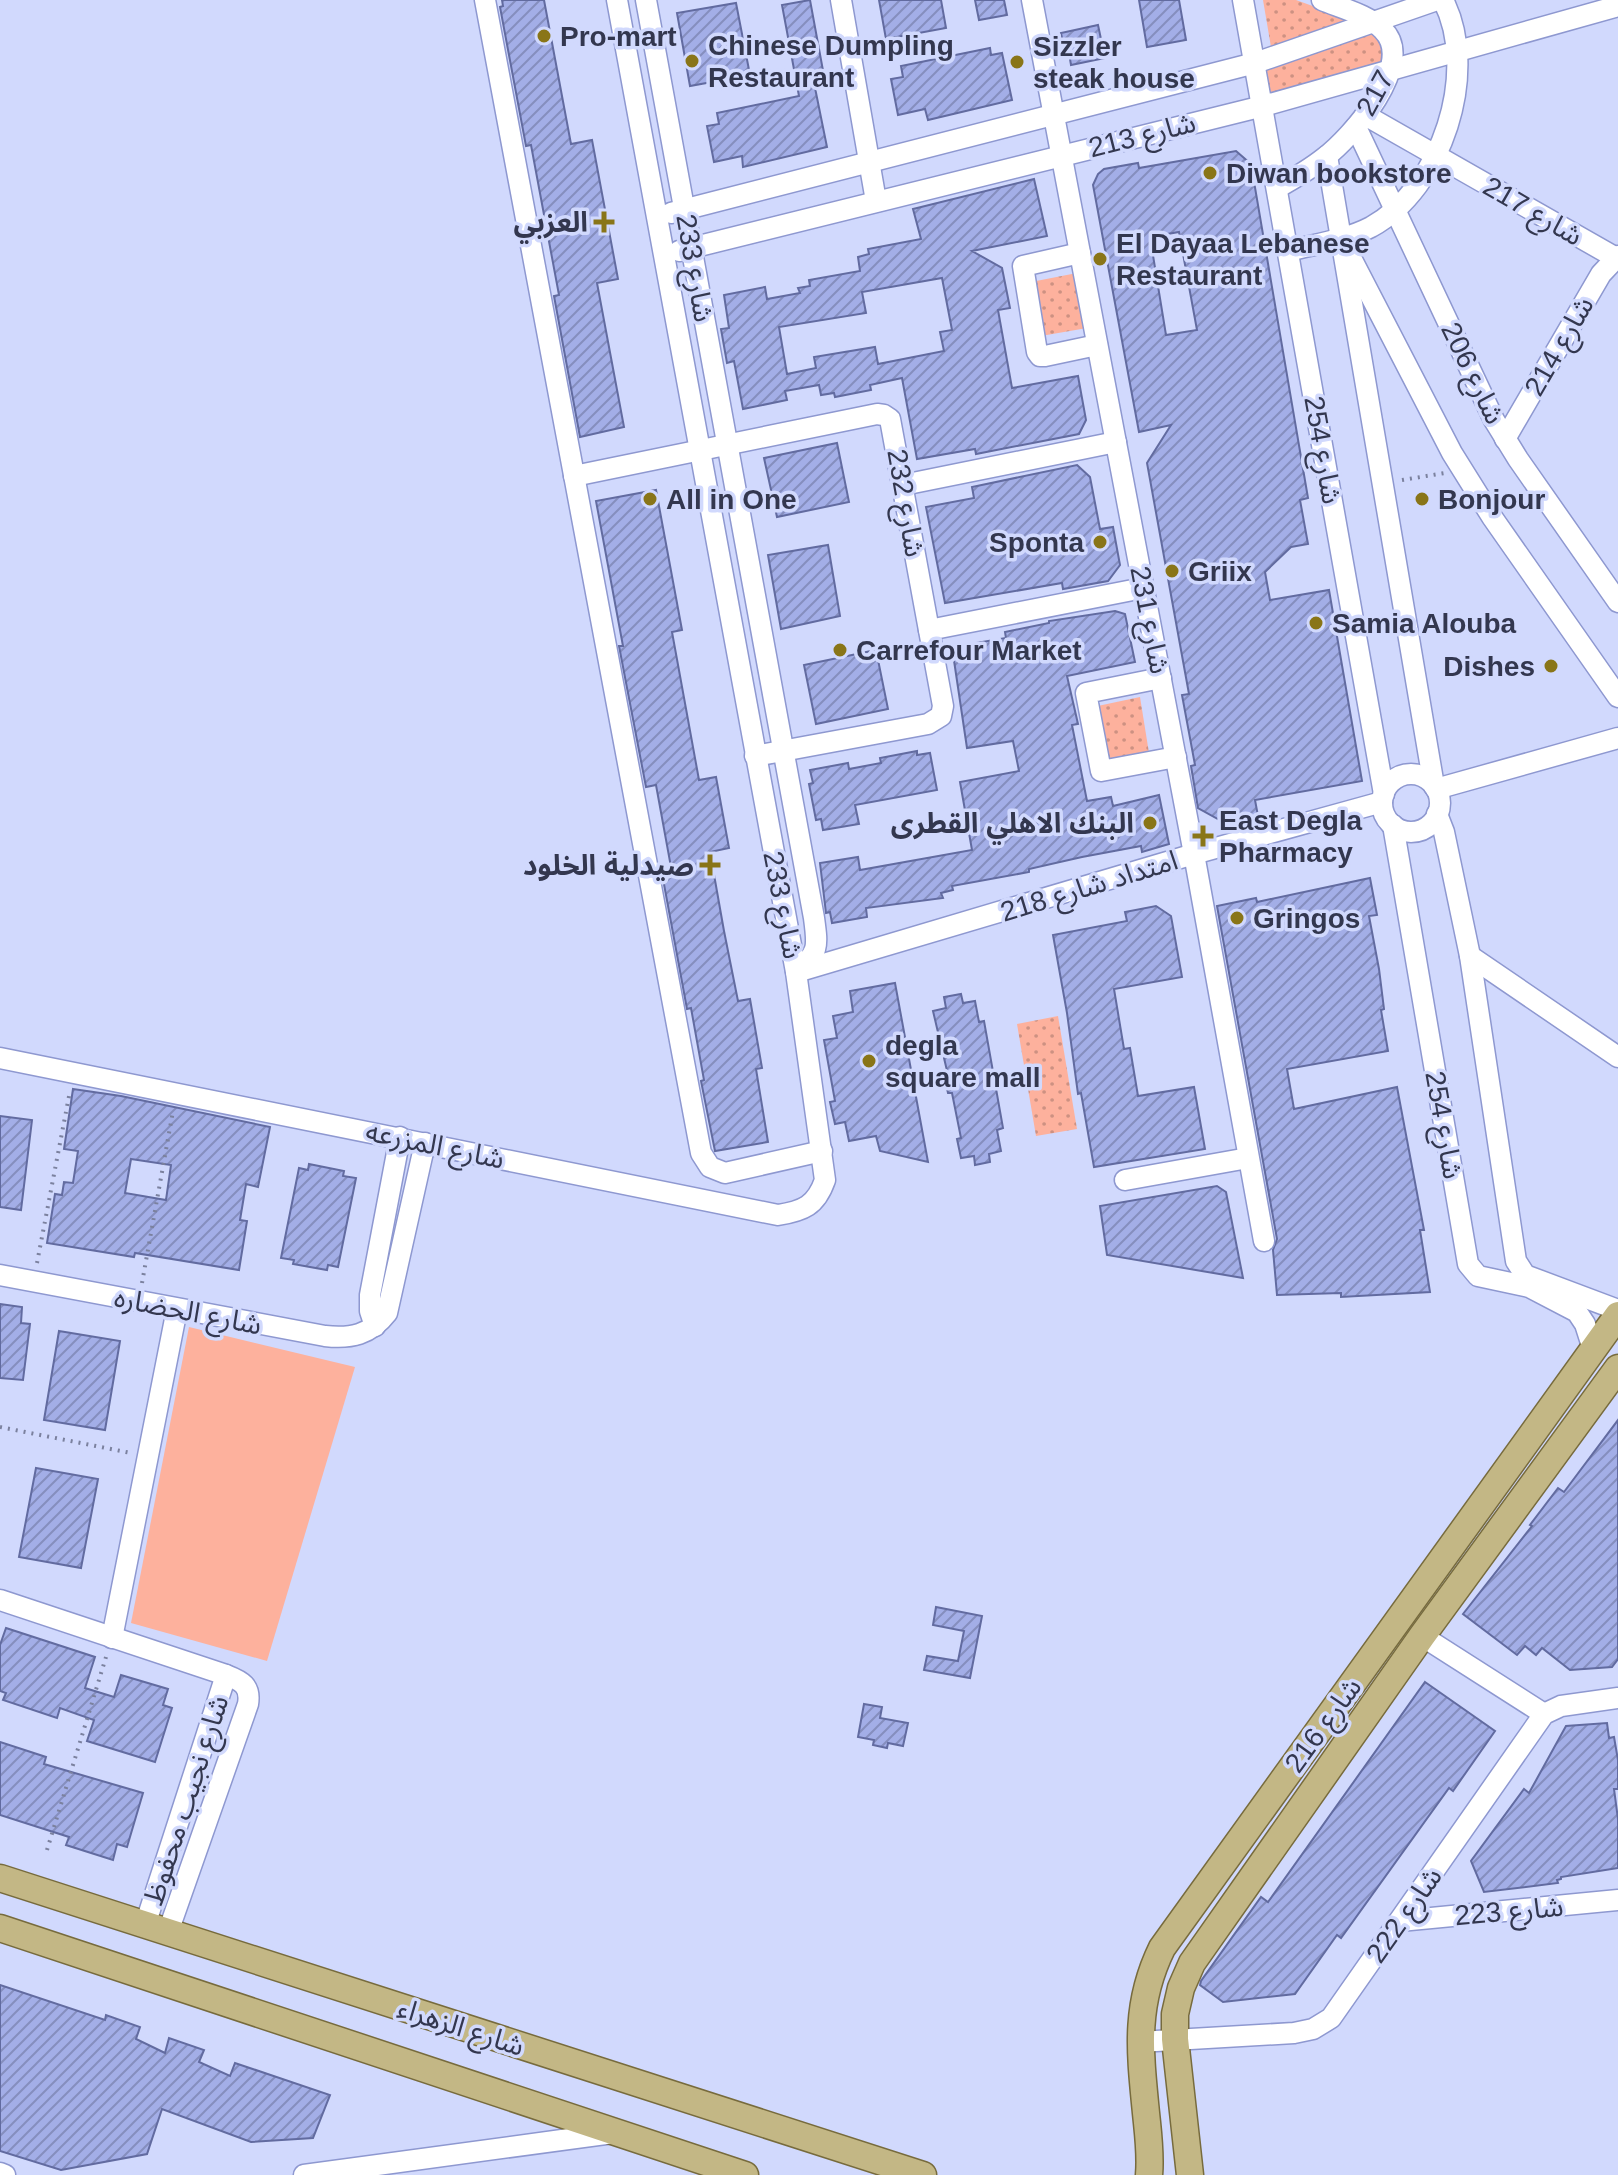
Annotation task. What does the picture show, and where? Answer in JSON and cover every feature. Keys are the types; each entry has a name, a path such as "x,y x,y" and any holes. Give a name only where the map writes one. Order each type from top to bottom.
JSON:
{"main road":[{"name":"شارع 216","path":"1149,2175 1139,2042 1143,2001 1150,1973 1162,1948 1618,1312"},
{"name":"شارع 216","path":"1190,2175 1175,2014 1181,1988 1192,1963 1422,1636 1618,1368"},
{"name":"شارع الزهراء","path":"0,1878 923,2175"},
{"name":"شارع الزهراء","path":"0,1928 745,2175"}],"street":[{"path":"485,0 701,1153 710,1167 725,1173 822,1151"},
{"name":"شارع 233","path":"617,0 796,972 814,957 817,944 646,0"},
{"path":"841,0 876,201"},
{"name":"شارع 231","path":"1032,0 1176,757 1264,1241"},
{"path":"1243,0 1263,106"},
{"path":"1323,0 1372,22"},
{"path":"1288,251 1340,239 1370,227 1396,210 1418,184 1435,155 1455,87 1458,51 1452,19 1440,0"},
{"name":"شارع 213","path":"656,217 1255,63 1440,0"},
{"name":"شارع 213","path":"663,255 1263,106 1618,6"},
{"name":"217","path":"1277,188 1327,156 1361,121 1393,61 1393,49 1382,29 1372,22"},
{"name":"شارع 254","path":"1263,106 1383,798"},
{"name":"شارع 217","path":"1361,121 1435,155 1617,258"},
{"name":"شارع 206","path":"1361,121 1396,210 1494,420 1618,602"},
{"name":"شارع 254","path":"1327,156 1435,787"},
{"name":"شارع 206","path":"1340,239 1463,469 1492,517 1618,697"},
{"path":"1080,253 1023,266 1037,352 1045,356 1097,345"},
{"name":"شارع 214","path":"1505,439 1601,274 1617,258"},
{"name":"شارع 232","path":"574,476 881,414 888,416 892,423 943,706 938,720 755,756"},
{"path":"903,485 1116,442"},
{"path":"929,630 1143,588"},
{"path":"1161,678 1086,693 1101,771 1176,757"},
{"path":"1435,787 1618,738"},
{"path":"1406,775 1422,776 1435,787 1440,806 1437,814 1418,831 1401,830 1383,811 1383,798 1392,781 1406,775"},
{"name":"امتداد شارع 218","path":"796,972 1383,798"},
{"name":"شارع 254","path":"1437,814 1444,832 1470,956 1518,1267 1525,1275 1618,1312"},
{"name":"شارع 254","path":"1393,825 1468,1264 1478,1276 1511,1281 1537,1290 1577,1312 1585,1324 1593,1349"},
{"path":"1470,956 1618,1057"},
{"name":"شارع المزرعه","path":"0,1058 778,1215 803,1211 819,1197 825,1180 796,972"},
{"path":"400,1137 370,1295 370,1311 375,1326 387,1313 425,1143"},
{"path":"1125,1180 1248,1158"},
{"name":"شارع الحضاره","path":"0,1275 342,1338 360,1335 375,1326"},
{"path":"112,1638 177,1309"},
{"name":"شارع نجيب محفوظ","path":"0,1600 226,1675 240,1680 247,1687 250,1695 248,1704 156,1929"},
{"path":"1422,1636 1544,1714 1561,1706 1618,1698"},
{"name":"شارع نجيب محفوظ","path":"156,1929 226,1675"},
{"name":"شارع 222","path":"1139,2042 1294,2033 1313,2029 1331,2018 1544,1714"},
{"name":"شارع 223","path":"1400,1921 1618,1900"},
{"path":"304,2175 617,2133"}],"path":[{"path":"1383,484 1463,469"},
{"path":"33,1281 74,1072"},
{"path":"139,1302 176,1093"},
{"path":"0,1427 148,1456"},
{"path":"47,1850 112,1638"}],"shaded area":[{"path":"1263,0 1296,0 1357,22 1271,47"},
{"path":"1372,29 1381,35 1384,68 1271,97 1263,67"},
{"path":"1077,273 1087,328 1041,336 1031,282"},
{"path":"1140,697 1149,753 1103,761 1093,707"},
{"path":"1058,1016 1077,1129 1036,1136 1017,1024"},
{"path":"189,1327 355,1367 267,1661 131,1623"}],"building":[{"path":"502,0 544,0 571,144 592,140 618,279 597,283 624,427 580,437 554,296 559,295 531,145 526,146 500,7 503,6"},
{"path":"810,0 824,76 813,78 827,147 743,167 742,156 714,162 707,126 719,124 717,113 799,96 782,5"},
{"path":"879,0 941,0 946,28 886,39"},
{"path":"975,0 1004,0 1007,15 979,20"},
{"path":"1139,0 1179,0 1186,40 1147,47"},
{"path":"736,3 750,75 690,86 677,13"},
{"path":"1098,25 1105,58 1071,65 1069,53 1065,54 1061,33"},
{"path":"990,48 991,55 1002,53 1012,100 928,120 925,109 898,115 891,79 903,77 901,66"},
{"path":"1236,151 1251,164 1308,498 1300,500 1308,544 1291,547 1265,572 1270,600 1329,590 1362,781 1255,800 1258,816 1225,823 1198,808 1191,766 1195,765 1182,695 1189,694 1147,463 1171,425 1139,432 1093,185 1104,169 1138,163 1139,168","holes":["1179,232 1197,330 1166,335 1150,237"]},
{"path":"1034,179 1047,236 972,251 1002,268 1010,308 998,310 1012,388 1078,376 1086,420 1079,434 976,454 975,449 917,459 902,378 870,385 871,390 835,397 834,393 821,395 819,385 785,391 787,400 743,409 734,361 727,363 721,329 729,328 724,295 765,287 767,299 800,293 798,288 810,286 809,280 860,271 858,257 869,254 868,249 921,239 913,209","holes":["942,278 952,330 940,332 944,351 878,364 875,347 814,357 816,368 787,374 779,327 866,313 862,292"]},
{"path":"837,443 849,502 777,517 764,458"},
{"path":"1077,465 1090,477 1100,529 1113,527 1120,565 1108,581 1063,589 1062,583 945,603 926,507 974,498 972,487"},
{"path":"656,490 682,630 672,632 699,780 716,777 729,848 710,852 724,931 738,1001 750,999 762,1068 756,1069 768,1142 715,1151 691,1008 687,1009 661,868 671,867 656,785 646,787 596,501"},
{"path":"828,545 840,616 781,629 768,555"},
{"path":"1115,611 1125,614 1135,662 1067,676 1078,724 1072,725 1087,801 1111,797 1113,806 1159,795 1169,844 1142,852 1141,846 1082,857 1029,869 1029,872 952,886 953,890 941,893 943,898 866,908 867,917 832,923 830,912 826,913 820,863 858,857 860,870 972,850 960,782 1019,771 1013,741 967,748 952,647 1006,638 1005,632 1049,621"},
{"path":"876,650 888,709 816,724 804,665"},
{"path":"917,751 917,755 930,753 937,790 855,805 859,824 823,830 821,819 816,820 809,784 813,783 810,770 848,763 849,769 881,763 880,758"},
{"path":"1370,878 1377,915 1369,916 1379,969 1384,1009 1381,1010 1388,1051 1287,1069 1294,1109 1397,1087 1424,1230 1420,1230 1430,1292 1341,1297 1341,1293 1277,1295 1273,1250 1277,1239 1217,906 1256,898 1257,902"},
{"path":"1156,906 1171,916 1182,977 1114,989 1124,1049 1130,1048 1138,1096 1194,1087 1205,1149 1094,1167 1081,1093 1078,1094 1053,935 1127,921 1125,912"},
{"name":"degla square mall","path":"895,983 928,1162 880,1151 876,1136 849,1141 845,1122 835,1124 830,1102 835,1101 824,1040 837,1038 833,1016 853,1012 850,991"},
{"path":"961,994 963,1003 975,1001 979,1022 984,1021 1003,1128 997,1130 1001,1151 989,1154 990,1162 975,1165 974,1156 961,1158 957,1139 961,1138 952,1093 948,1093 944,1075 948,1075 933,1011 946,1008 944,997"},
{"path":"73,1089 270,1127 258,1187 246,1184 240,1220 247,1221 239,1270 47,1243 55,1194 62,1195 64,1182 73,1183 78,1151 64,1149","holes":["131,1159 171,1165 166,1200 125,1193"]},
{"path":"0,1116 32,1120 21,1210 0,1207"},
{"path":"309,1164 344,1171 343,1176 356,1178 338,1267 328,1265 327,1270 293,1264 294,1260 281,1258 299,1168 308,1170"},
{"path":"1217,1186 1226,1192 1243,1278 1107,1255 1100,1206"},
{"path":"0,1304 22,1307 21,1323 30,1324 23,1380 0,1378"},
{"path":"59,1331 120,1341 105,1430 44,1420"},
{"path":"1618,1420 1618,1659 1612,1667 1570,1670 1542,1648 1536,1655 1525,1646 1517,1655 1463,1614 1558,1488 1564,1492"},
{"path":"36,1468 98,1479 81,1568 19,1557"},
{"path":"936,1607 982,1616 970,1678 924,1670 927,1656 958,1661 964,1631 933,1625"},
{"path":"6,1628 95,1657 85,1688 114,1697 121,1675 168,1689 163,1705 172,1708 155,1762 87,1741 94,1720 60,1708 57,1718 3,1700 6,1693 0,1691 0,1645"},
{"path":"1425,1682 1495,1731 1453,1791 1449,1788 1341,1938 1337,1935 1295,1994 1223,2002 1200,1985 1201,1981 1261,1897 1268,1902"},
{"path":"864,1704 882,1707 880,1718 908,1723 903,1746 888,1743 887,1748 873,1745 874,1740 858,1737"},
{"path":"1607,1723 1609,1738 1614,1737 1618,1760 1618,1789 1614,1789 1618,1819 1618,1868 1561,1877 1558,1883 1484,1892 1471,1861 1524,1789 1529,1793 1566,1726"},
{"path":"0,1742 46,1757 44,1764 143,1793 127,1847 117,1844 113,1860 66,1845 69,1837 0,1815"},
{"path":"0,1985 105,2020 106,2015 140,2027 136,2039 165,2053 169,2038 204,2050 199,2062 230,2076 235,2063 330,2095 313,2138 251,2142 162,2109 147,2154 61,2170 0,2151"}],"place":[{"name":"Pro-mart","path":"544,36"},
{"name":"Chinese Dumpling Restaurant","path":"692,61"},
{"name":"Sizzler steak house","path":"1017,62"},
{"name":"Diwan bookstore","path":"1210,173"},
{"name":"العزبي","path":"604,222"},
{"name":"El Dayaa Lebanese Restaurant","path":"1100,259"},
{"name":"All in One","path":"650,499"},
{"name":"Bonjour","path":"1422,499"},
{"name":"Sponta","path":"1100,542"},
{"name":"Griix","path":"1172,571"},
{"name":"Samia Alouba","path":"1316,623"},
{"name":"Carrefour Market","path":"840,650"},
{"name":"Dishes","path":"1551,666"},
{"name":"البنك الاهلي القطرى","path":"1150,823"},
{"name":"East Degla Pharmacy","path":"1203,836"},
{"name":"صيدلية الخلود","path":"710,865"},
{"name":"Gringos","path":"1237,918"},
{"name":"degla square mall","path":"869,1061"}]}
